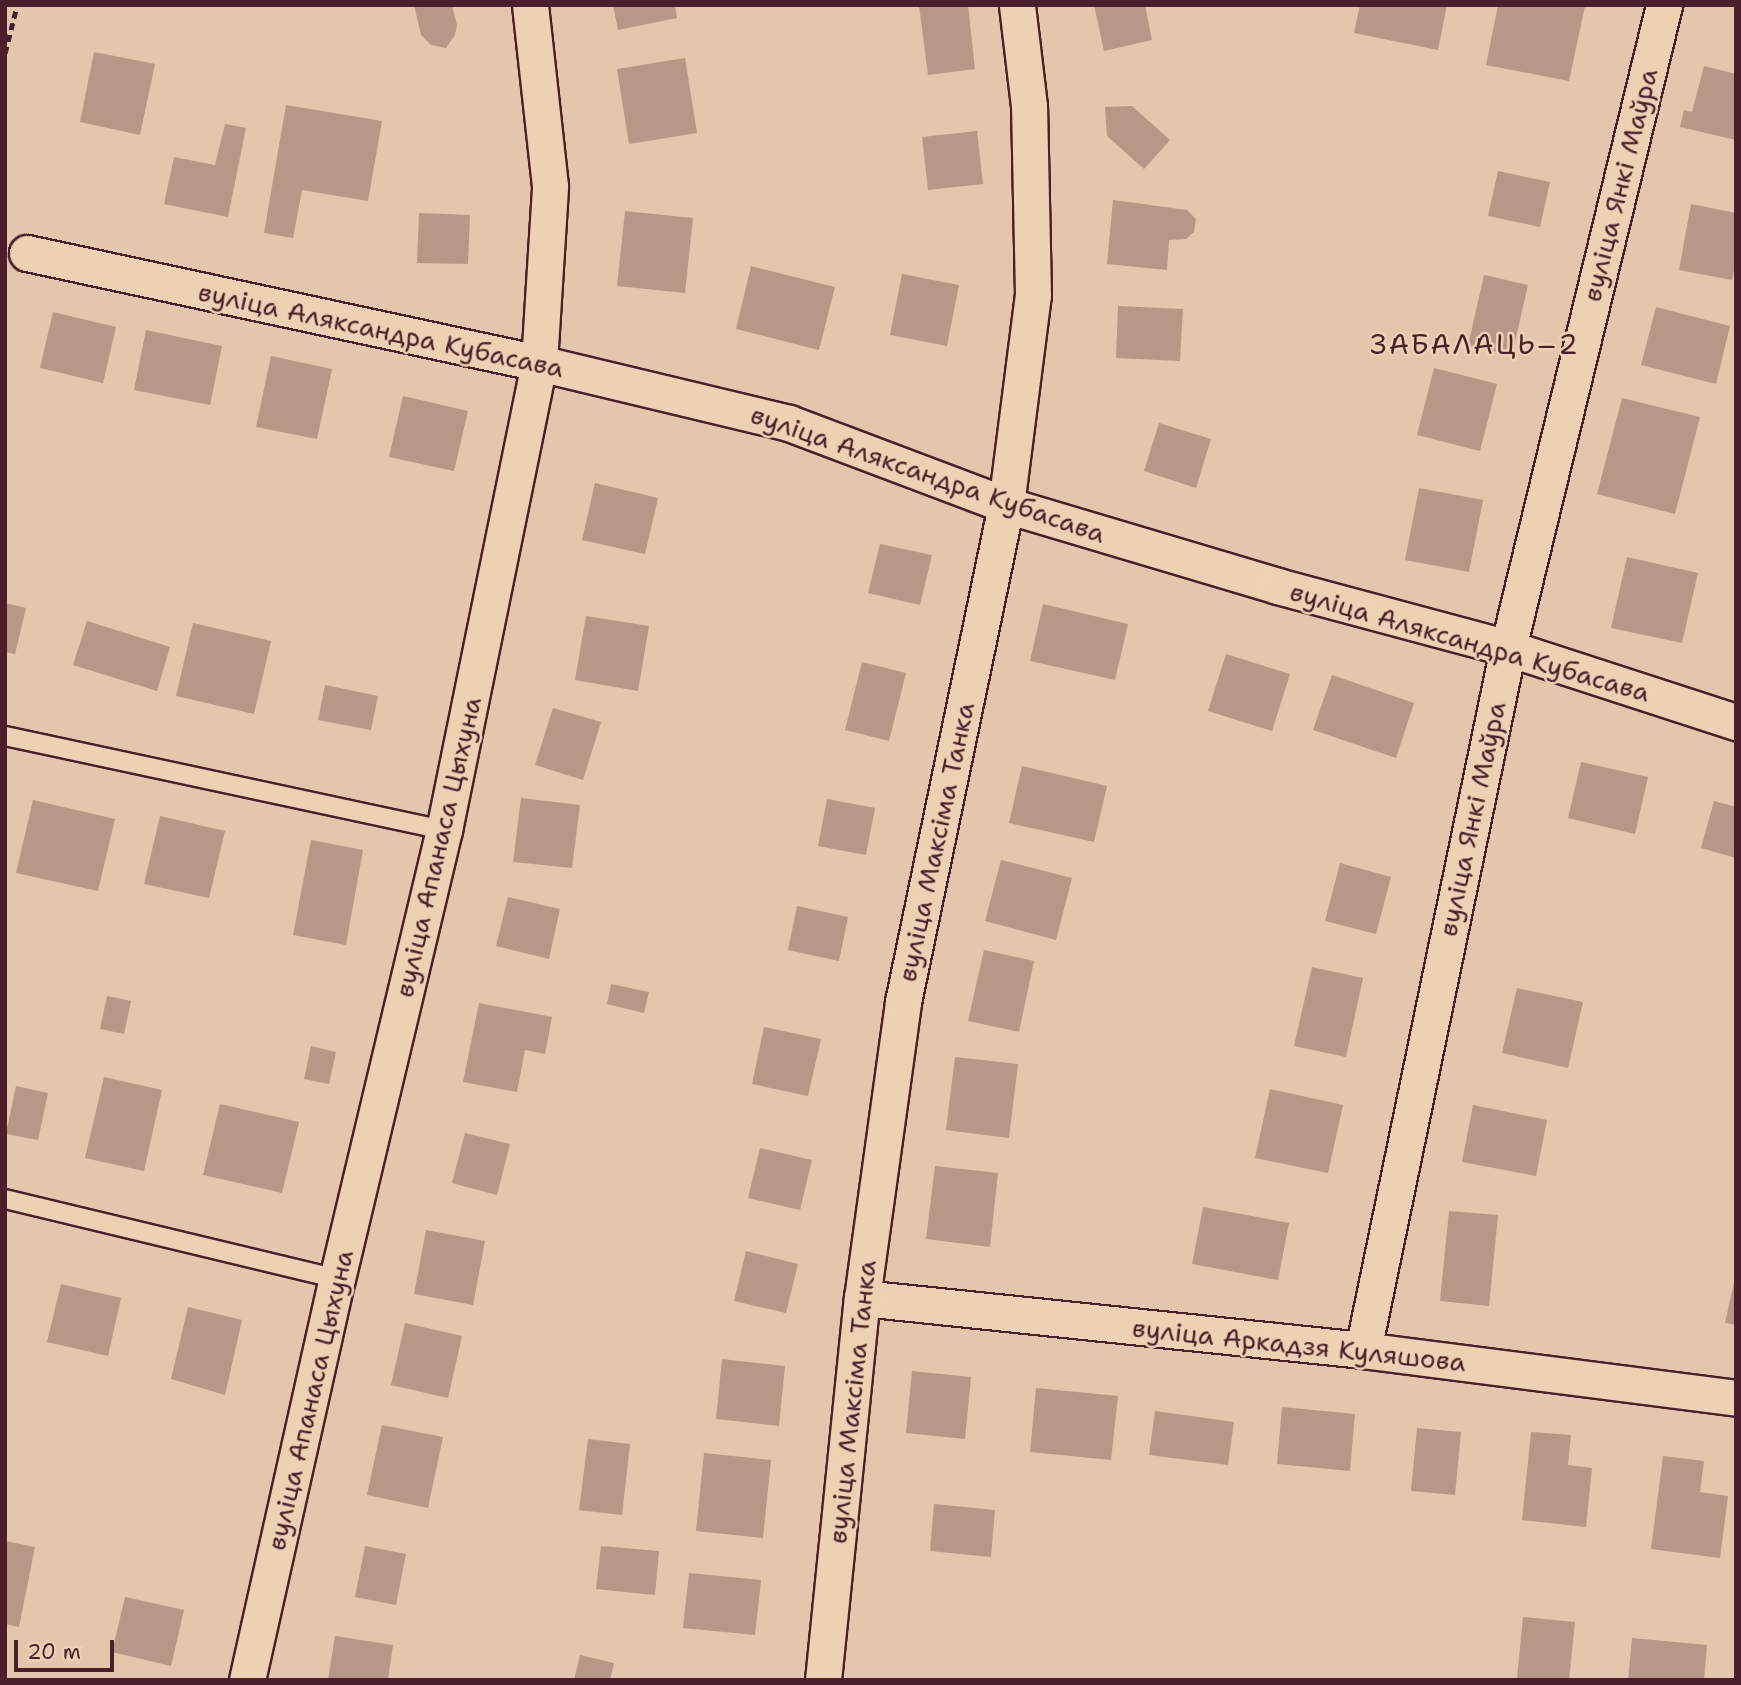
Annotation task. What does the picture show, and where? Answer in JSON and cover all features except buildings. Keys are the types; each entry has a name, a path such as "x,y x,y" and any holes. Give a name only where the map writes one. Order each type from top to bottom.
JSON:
{"street":[{"name":"вуліца Апанаса Цыхуна","path":"247,1680 337,1279 444,830 539,363 550,186 530,5"},
{"name":"вуліца Максіма Танка","path":"823,1680 862,1298 903,1002 1006,505 1033,295 1029,106 1017,5"},
{"name":"вуліца Янкі Маўра","path":"1363,1350 1508,648 1664,5"},
{"name":"вуліца Аляксандра Кубасава","path":"27,253 539,363 789,423 1006,505 1277,586 1508,648 1736,722"},
{"name":"вуліца Аркадзя Куляшова","path":"862,1298 1363,1350 1736,1398"}],"lane":[{"path":"5,736 444,830"},
{"path":"5,1199 337,1279"}],"path":[{"path":"5,53 17,5"}],"district":[{"name":"ЗАБАЛАЦЬ–2","path":"1475,344"}]}
